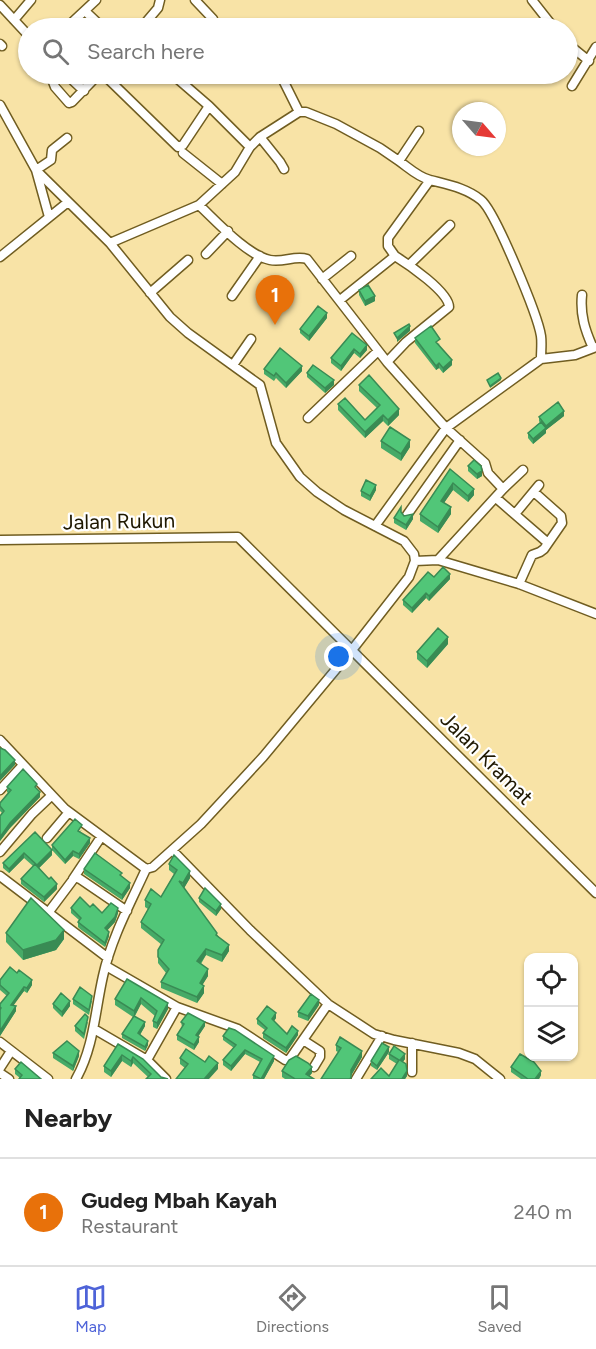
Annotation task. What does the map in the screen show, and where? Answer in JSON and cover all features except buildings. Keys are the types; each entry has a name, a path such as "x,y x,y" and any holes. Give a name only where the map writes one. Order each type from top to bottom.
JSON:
{"street":[{"path":"14,20 31,0"},
{"path":"77,18 96,0"},
{"path":"150,18 158,8 160,0"},
{"path":"195,0 212,18"},
{"path":"532,0 546,18"},
{"path":"0,5 18,24"},
{"path":"85,11 92,18"},
{"path":"578,77 596,47"},
{"path":"578,52 589,61"},
{"path":"54,84 67,102 72,102 91,84"},
{"path":"77,84 84,91"},
{"path":"112,84 178,147 183,145 209,106"},
{"path":"186,84 250,147"},
{"path":"285,84 299,112"},
{"path":"0,105 36,170 49,217"},
{"path":"110,243 199,206 235,172 250,147 260,138 299,112 306,112 336,124 380,148 418,175 464,190 483,202 505,241 537,324 540,334 541,359"},
{"path":"399,160 419,131"},
{"path":"36,170 51,159 52,150 67,138"},
{"path":"260,138 284,169"},
{"path":"183,153 222,184"},
{"path":"36,170 110,243 170,317 188,333 260,385 276,442 300,477 336,505 404,541 414,554 415,561 409,577 263,757 173,851 153,867 146,869 107,962 94,1029 78,1076 87,1079"},
{"path":"387,362 406,342 449,307 446,298 409,265 395,256 388,246 388,238 430,180"},
{"path":"0,257 68,202"},
{"path":"199,206 260,256 279,262 307,259 387,362 446,428 485,463 488,473 502,489"},
{"path":"409,265 450,225"},
{"path":"206,254 228,231"},
{"path":"232,296 260,256"},
{"path":"322,279 351,256"},
{"path":"340,300 395,256"},
{"path":"150,293 188,260"},
{"path":"375,526 446,428 541,359 575,355 595,348 583,324 580,310 582,295"},
{"path":"233,365 251,339"},
{"path":"308,418 378,351"},
{"path":"407,515 460,440"},
{"path":"438,560 502,489 523,470"},
{"path":"515,514 537,489 562,519 562,523 542,551 532,555 519,584"},
{"path":"496,498 548,543"},
{"name":"Jalan Rukun","path":"0,540 238,537"},
{"name":"Jalan Kramat","path":"238,537 596,893"},
{"path":"415,561 438,560 519,584 596,614"},
{"path":"0,740 51,796 69,812 146,869"},
{"path":"0,790 23,765"},
{"path":"0,852 32,814 51,796"},
{"path":"47,838 69,812"},
{"path":"48,913 101,837"},
{"path":"173,851 250,930 328,1004 374,1034 476,1059 500,1079"},
{"path":"0,876 107,962 177,1007 238,1029 285,1060 289,1060 328,1004"},
{"path":"72,879 80,879 127,911"},
{"path":"147,1060 177,1007"},
{"path":"94,1029 147,1060 166,1079"},
{"path":"356,1079 382,1036"},
{"path":"303,1040 320,1051 320,1057 314,1067"},
{"path":"0,1042 48,1079"},
{"path":"412,1043 412,1072"},
{"path":"9,1079 1,1067 11,1052"}],"place":[{"name":"Gudeg Mbah Kayah","path":"275,325"}]}
